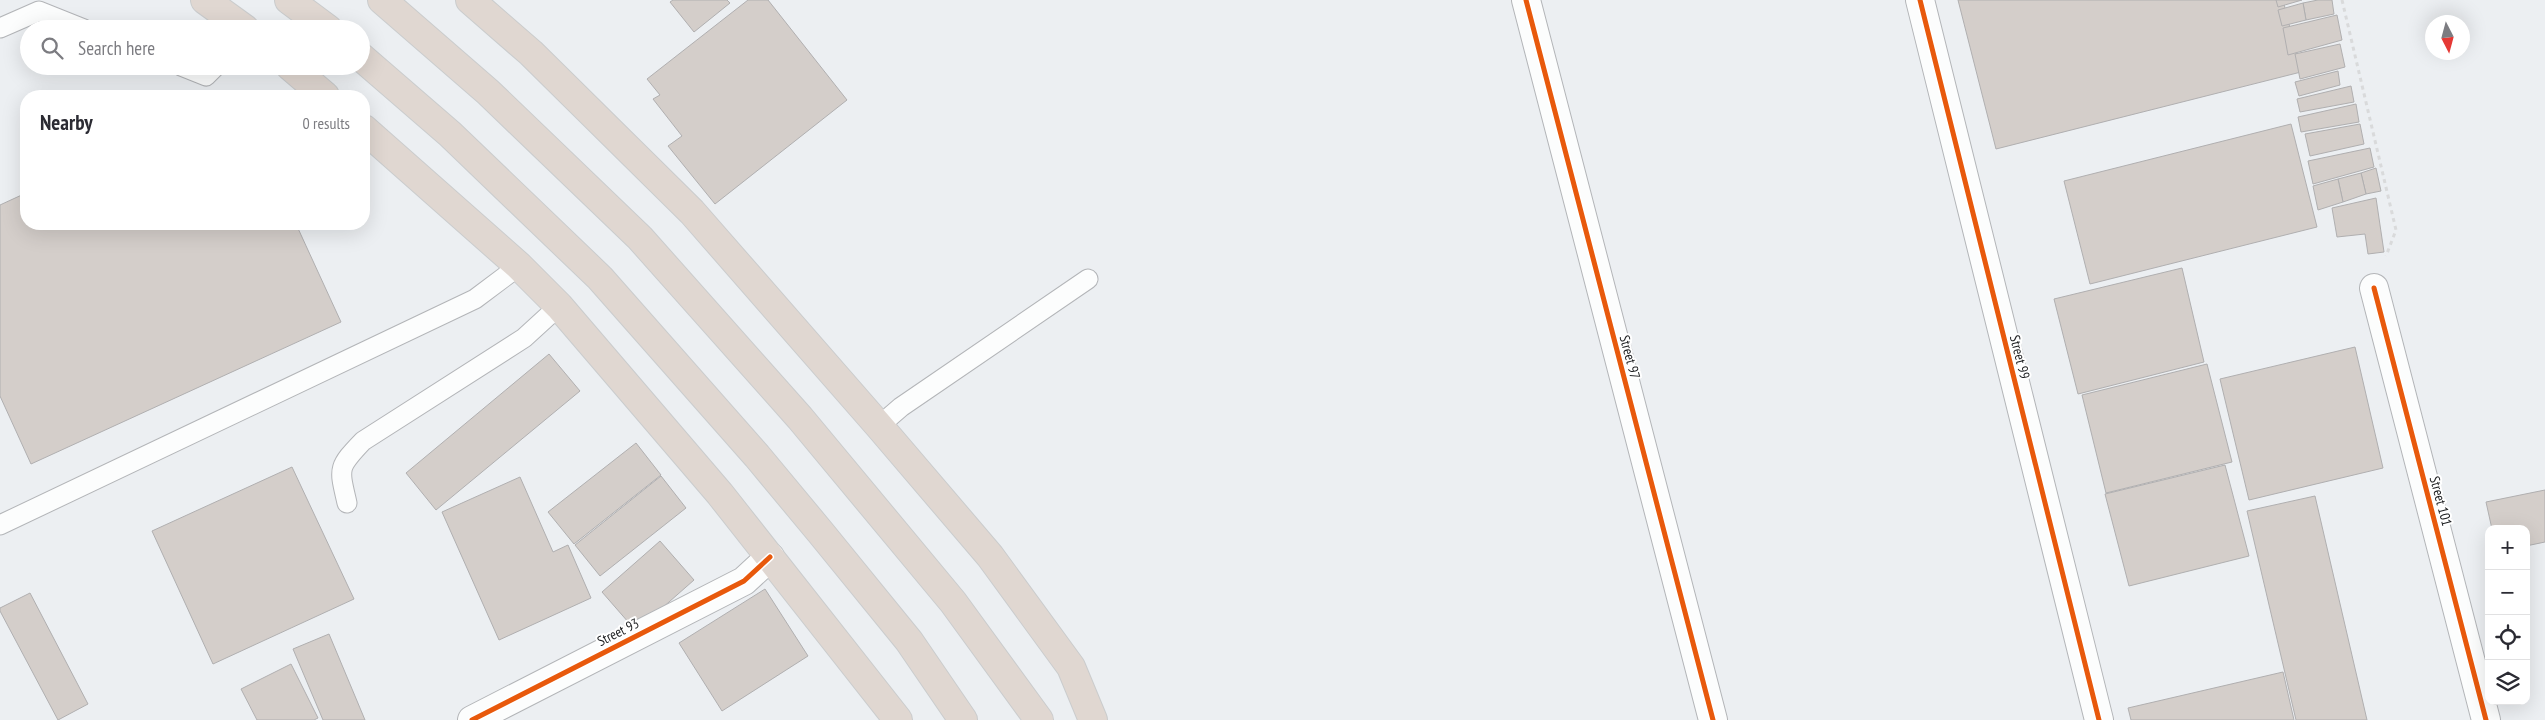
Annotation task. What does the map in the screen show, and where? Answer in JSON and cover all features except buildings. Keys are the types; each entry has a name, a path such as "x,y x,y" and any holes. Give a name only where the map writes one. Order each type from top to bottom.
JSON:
{"highway":[{"path":"205,0 233,20"},
{"path":"289,0 316,20"},
{"path":"382,0 488,92 640,238 800,418 953,602 1039,720"},
{"path":"470,0 532,53 692,212 880,426 990,556 1071,667 1093,720"},
{"path":"370,64 450,134 600,278 757,456 827,540 909,641 963,720"},
{"path":"300,75 318,90"},
{"path":"370,134 519,266 559,306 720,494 898,720"}],"street":[{"name":"Street 97","path":"1526,0 1713,720"},
{"name":"Street 99","path":"1920,0 2099,720"},
{"name":"Street 101","path":"2374,288 2486,720"},
{"name":"Street 93","path":"472,720 744,581 770,557"}],"lane":[{"path":"0,28 39,11 62,20"},
{"path":"0,525 475,299 519,266"},
{"path":"880,426 901,407 1088,279"},
{"path":"347,503 340,473 344,461 363,442 524,338 559,306"}],"path":[{"path":"2342,0 2396,230 2374,288"}],"cycle path":[{"path":"1526,0 1713,720"},
{"path":"1920,0 2099,720"},
{"path":"2374,288 2486,720"},
{"path":"472,720 744,581 770,557"}]}
